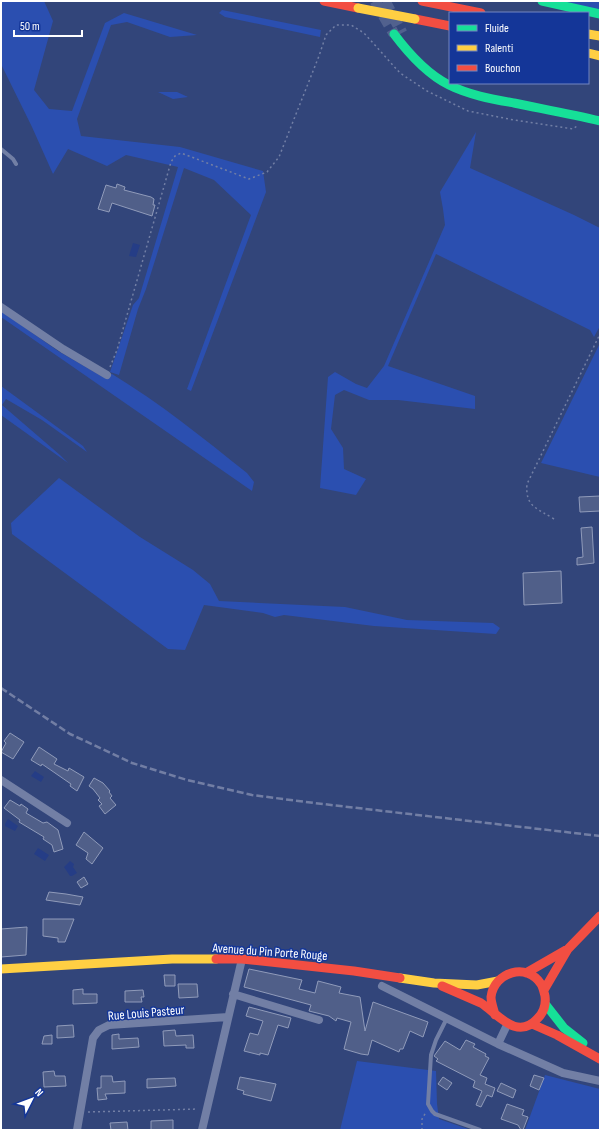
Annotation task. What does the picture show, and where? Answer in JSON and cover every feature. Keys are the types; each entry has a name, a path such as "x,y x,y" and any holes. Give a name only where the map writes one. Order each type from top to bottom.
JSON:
{"main road":[{"path":"324,1 449,26"},
{"path":"422,1 476,12"},
{"path":"542,1 600,14"},
{"path":"449,75 423,57 398,33 399,42 422,65 450,85 470,93 489,98 596,120"},
{"path":"589,34 600,36"},
{"path":"589,53 600,56"},
{"path":"466,84 474,88 547,110"},
{"path":"544,990 568,949 600,916"},
{"path":"526,973 568,949"},
{"name":"Avenue du Pin Porte Rouge","path":"1,969 172,959 242,959 354,970 434,983 477,985 498,981"},
{"path":"546,1005 542,1014 532,1024 521,1027 507,1025 495,1015 490,998 492,989 498,981 509,973 526,973 537,979 544,990 546,1005 564,1028 600,1058"},
{"name":"Avenue du Pin Porte Rouge","path":"434,983 482,1003 495,1015"},
{"path":"532,1024 557,1035 600,1058"}],"street":[{"path":"1,308 63,349 107,375"},
{"path":"1,780 67,823"},
{"path":"202,1130 242,959"},
{"path":"382,986 498,1044 563,1073 600,1081"},
{"path":"233,994 319,1020"},
{"name":"Rue Louis Pasteur","path":"77,1130 92,1038 98,1030 109,1025 228,1017"},
{"path":"498,1044 507,1025"}],"lane":[{"path":"1,149 16,164"},
{"path":"447,1018 430,1055 428,1104 435,1114 480,1130"}],"path":[{"path":"107,375 117,350 171,162 175,156 181,153 249,179 267,172 279,157 326,35 336,25 351,25 364,33 400,73 427,91 468,111 573,129 596,120"},
{"path":"554,519 530,504 526,494 527,484 600,334"},
{"path":"80,1112 191,1108 207,1110"},
{"path":"422,1130 422,1119 430,1108"}],"shaded area":[{"path":"1,1 44,1 53,21 34,90 49,109 72,111 105,23 124,13 197,35 170,37 127,22 111,25 77,119 81,136 180,147 263,171 266,192 191,391 187,389 251,215 214,180 184,168 146,289 138,309 119,375 110,372 133,305 139,298 178,167 126,155 107,166 68,149 53,174 1,64"},
{"path":"556,1 600,1 600,11"},
{"path":"222,10 321,30 320,37 225,17 219,13"},
{"path":"158,92 177,92 188,97 173,99"},
{"path":"476,132 470,168 600,228 600,326 594,337 590,330 436,254 388,366 475,396 475,409 398,400 369,400 344,390 335,395 331,429 343,448 344,469 366,479 356,495 320,488 328,377 335,372 356,384 367,388 384,366 445,225 440,192"},
{"path":"133,243 140,245 136,257 129,256"},
{"path":"1,311 58,351 103,377 112,374 164,409 247,473 254,482 252,491 1,317"},
{"path":"600,343 600,477 541,463"},
{"path":"1,386 83,446 87,452 42,420 6,399 2,405 68,463 1,415"},
{"path":"59,478 140,537 193,570 210,584 219,601 345,607 407,620 493,623 500,628 496,634 374,626 284,615 275,617 263,613 204,605 185,650 168,649 12,534 11,523"},
{"path":"35,771 44,777 41,782 31,776"},
{"path":"8,819 18,826 15,831 5,826"},
{"path":"38,848 49,855 45,861 34,854"},
{"path":"70,861 74,864 73,867 77,873 72,876 70,876 64,867"},
{"path":"357,1061 436,1071 439,1119 471,1130 340,1130"},
{"path":"545,1075 600,1089 600,1130 525,1130"}],"building":[{"path":"117,184 125,187 124,190 154,199 153,205 155,205 152,216 112,203 109,212 98,209 106,185 116,188"},
{"path":"600,496 600,511 580,512 579,497"},
{"path":"592,527 594,563 577,565 577,558 583,557 581,528"},
{"path":"561,571 562,603 524,605 523,573"},
{"path":"10,733 24,742 13,759 1,752 6,743 4,741"},
{"path":"39,747 57,759 54,764 68,771 69,768 84,777 77,791 70,786 71,784 42,764 41,766 31,760"},
{"path":"94,778 103,783 110,791 109,792 112,796 110,798 116,805 105,814 99,806 102,804 98,800 100,798 89,786"},
{"path":"10,800 20,806 21,804 28,809 26,813 43,823 47,822 58,830 63,849 54,852 52,845 43,839 44,837 19,822 20,820 4,808"},
{"path":"84,832 103,848 92,864 86,859 88,853 76,845"},
{"path":"84,877 88,884 81,888 77,882"},
{"path":"49,892 83,897 80,905 46,900"},
{"path":"43,919 74,919 65,942 58,942 58,938 43,936"},
{"path":"27,927 26,955 1,957 1,929"},
{"path":"249,969 302,980 299,989 315,993 318,981 341,987 339,993 360,997 365,1031 373,1002 428,1022 423,1037 410,1031 403,1049 400,1049 399,1052 372,1040 368,1055 344,1049 351,1022 337,1018 336,1021 329,1016 309,1011 311,1005 244,987"},
{"path":"164,975 175,975 175,986 165,986"},
{"path":"178,984 197,984 198,997 179,998"},
{"path":"83,989 83,994 97,994 97,1003 73,1004 73,990"},
{"path":"143,990 144,997 141,997 142,1002 125,1002 125,991"},
{"path":"249,1007 291,1018 288,1028 278,1025 268,1055 260,1053 260,1055 244,1051 250,1033 258,1035 263,1021 246,1016"},
{"path":"73,1025 74,1037 57,1038 57,1026"},
{"path":"175,1030 176,1036 193,1035 194,1048 186,1048 186,1045 164,1046 163,1031"},
{"path":"119,1034 119,1039 138,1038 139,1047 112,1049 112,1035"},
{"path":"52,1035 52,1044 42,1044 44,1036"},
{"path":"466,1040 475,1044 473,1047 486,1054 485,1056 489,1058 480,1075 487,1078 485,1084 495,1088 492,1097 487,1095 481,1107 476,1105 482,1091 473,1087 475,1081 436,1061 438,1059 434,1056 445,1041 460,1050"},
{"path":"54,1071 55,1076 65,1076 66,1086 44,1087 43,1072"},
{"path":"534,1075 544,1078 539,1090 530,1086"},
{"path":"101,1076 112,1076 113,1082 125,1081 125,1093 105,1094 107,1099 98,1100 97,1088 101,1088"},
{"path":"240,1077 276,1084 271,1101 243,1094 244,1091 237,1089"},
{"path":"443,1077 452,1083 447,1090 438,1084"},
{"path":"175,1078 176,1086 147,1088 147,1079"},
{"path":"501,1083 516,1090 513,1098 497,1091"},
{"path":"507,1104 524,1110 522,1115 528,1117 523,1130 521,1130 518,1125 501,1119"},
{"path":"173,1120 173,1130 151,1130 151,1121"},
{"path":"127,1122 128,1130 111,1130 110,1123"}],"tunnel":[{"path":"375,1 394,34"},
{"path":"385,1 402,33"}],"railway":[{"path":"1,688 70,734 132,763 187,780 252,795 600,836"}],"traffic: fast":[{"path":"542,1 600,14"},
{"path":"394,34 412,56 426,69 449,85 489,98 600,121"},
{"path":"546,1005 564,1028 583,1043"}],"traffic: slow":[{"path":"358,8 415,19"},
{"path":"589,34 600,36"},
{"path":"589,53 600,56"},
{"path":"1,969 172,959 216,959"},
{"path":"400,978 434,983 477,985 498,981"}],"traffic: jam":[{"path":"324,1 358,8"},
{"path":"422,1 476,12"},
{"path":"415,19 449,26"},
{"path":"544,990 568,949 600,916"},
{"path":"526,973 566,950"},
{"path":"216,959 242,959 354,971 400,978"},
{"path":"442,986 481,1003 487,1008 494,1013 501,1018 508,1023 522,1027 530,1025 540,1016 543,1011 545,996 541,984 535,977 528,973 520,972 504,976 493,988 491,997 492,1004 495,1013 495,1015"},
{"path":"532,1024 557,1035 600,1059"}]}
